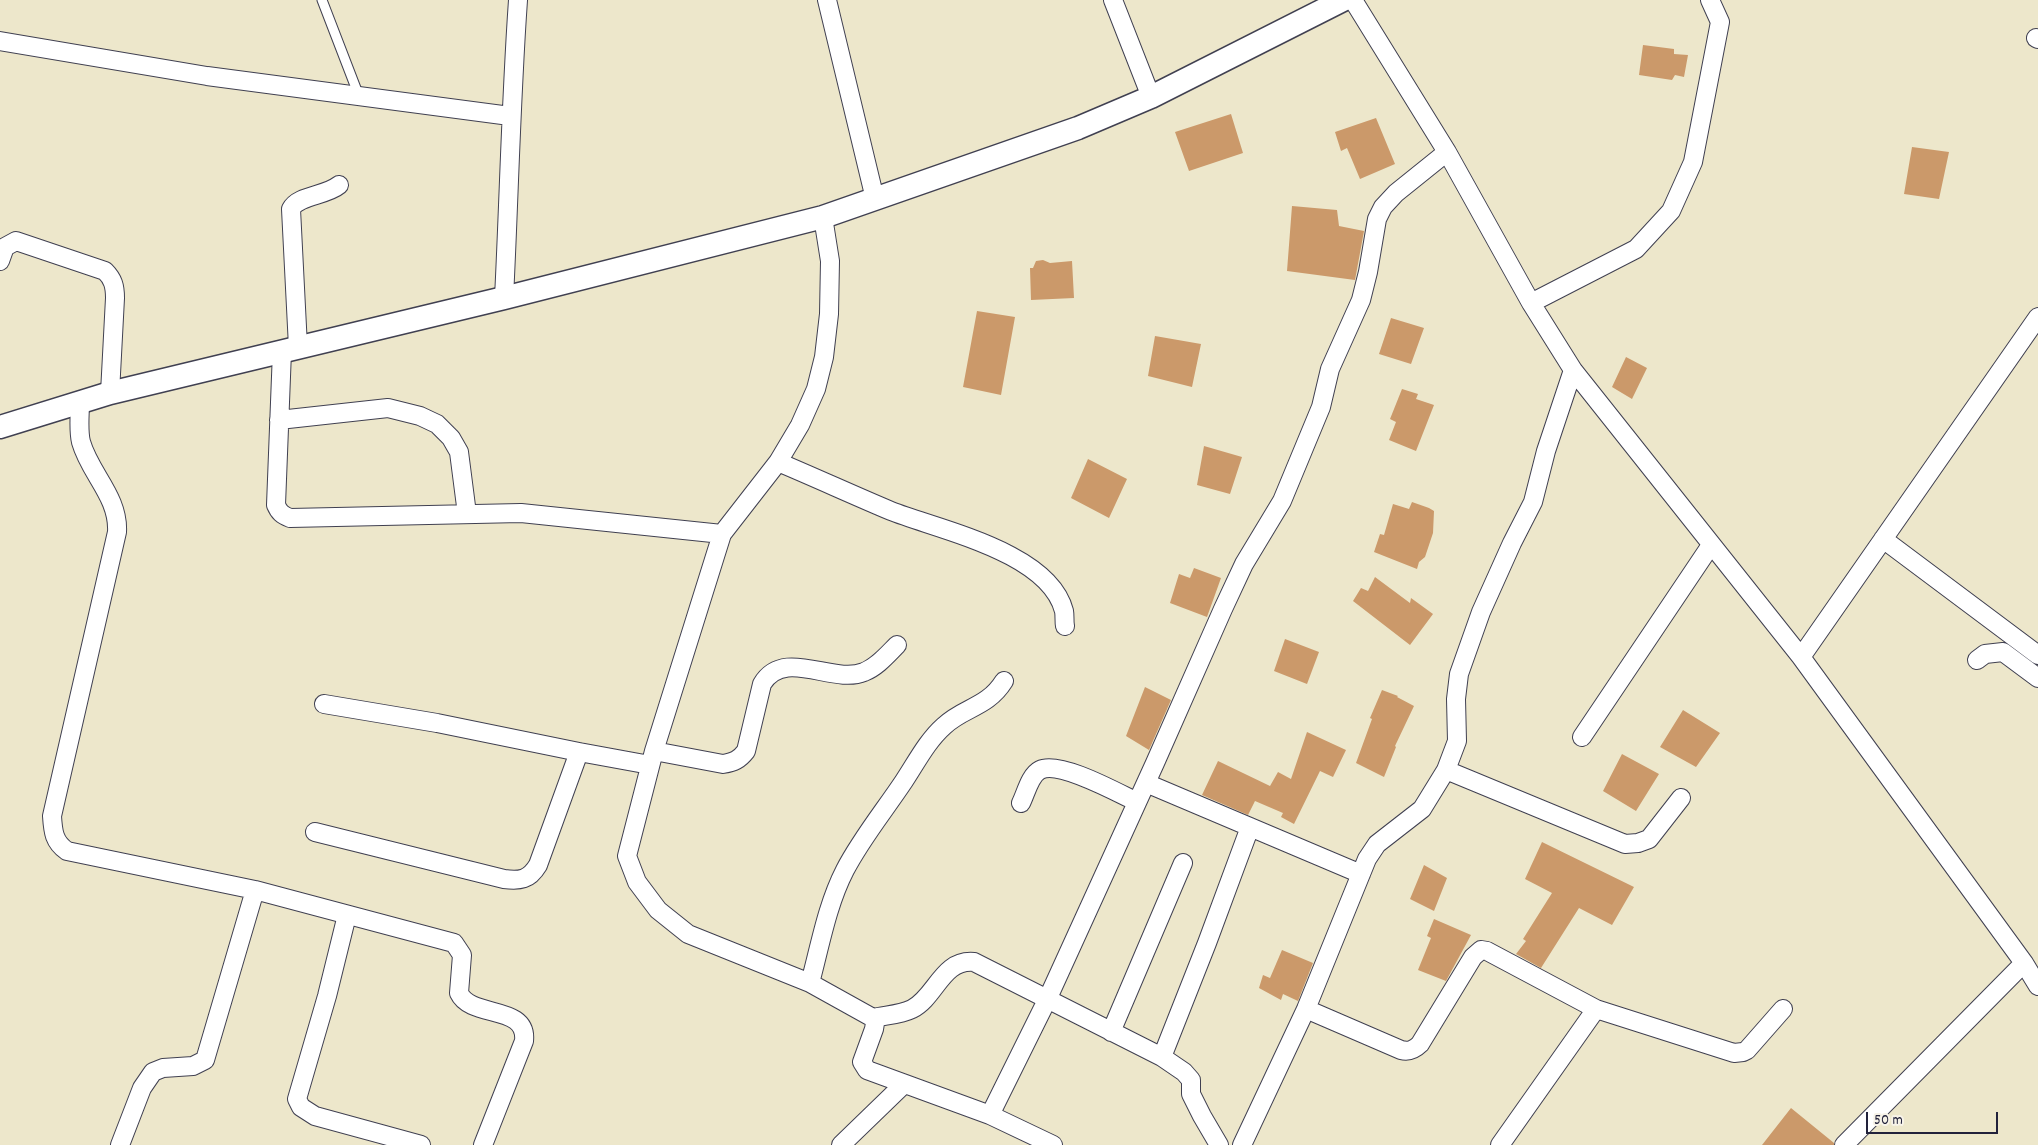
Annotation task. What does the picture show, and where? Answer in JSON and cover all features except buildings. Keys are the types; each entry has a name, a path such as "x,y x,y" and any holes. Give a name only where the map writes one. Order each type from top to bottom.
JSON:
{"street":[{"path":"504,298 510,116 518,0"},
{"path":"827,0 875,199"},
{"path":"1113,0 1150,97"},
{"path":"0,427 110,393 504,298 823,217 1078,128 1150,97 1343,0"},
{"path":"1353,0 1447,152 1532,303 1574,370 1801,657 2024,963 2038,986"},
{"path":"1532,303 1636,248 1671,210 1693,162 1720,22 1710,0"},
{"path":"0,41 206,76 510,116"},
{"path":"990,1115 1047,1000 1146,783 1222,609 1244,564 1282,501 1321,407 1330,370 1361,300 1377,219 1383,207 1396,193 1447,152"},
{"path":"339,185 330,192 298,201 291,209 290,349 279,420 276,505 279,512 290,518 521,513 722,534"},
{"path":"823,217 830,261 829,314 824,357 816,389 800,426 778,462 722,534 652,758 627,856 637,882 658,910 688,934 810,983 873,1018 876,1023 862,1062 864,1066 875,1074 990,1115 1052,1145"},
{"path":"0,261 5,247 16,241 105,271 111,277 115,288 115,298 110,393"},
{"path":"1801,657 2038,317"},
{"path":"1242,1145 1306,1009 1361,874 1377,844 1422,809 1446,770 1457,741 1456,698 1459,674 1481,612 1533,502 1546,451 1574,370"},
{"path":"80,402 80,440 94,471 115,507 118,526 52,816 53,833 58,844 66,851 255,890 454,943 462,955 459,993 461,998 477,1006 519,1021 524,1028 524,1041 483,1145"},
{"path":"279,420 388,408 420,416 437,424 451,438 459,452 467,514"},
{"path":"778,462 891,511 981,542 1010,555 1028,566 1057,595 1064,611 1064,626"},
{"path":"1883,540 2038,655"},
{"path":"1582,737 1711,545"},
{"path":"324,704 437,723 579,752 723,764 740,759 746,751 762,684 772,672 795,667 850,675 864,672 878,663 897,645"},
{"path":"1977,660 1985,654 2003,652 2038,678"},
{"path":"810,983 834,895 845,870 875,823 928,745 944,725 990,698 997,692 1004,681"},
{"path":"314,832 518,881 534,873 538,865 579,752"},
{"path":"1022,803 1034,774 1046,768 1076,774 1137,802"},
{"path":"1446,770 1625,844 1638,843 1649,838 1681,798"},
{"path":"1146,783 1361,874"},
{"path":"1162,1057 1250,827"},
{"path":"1111,1032 1183,863"},
{"path":"120,1145 142,1088 153,1072 163,1068 193,1066 205,1060 255,890"},
{"path":"347,915 328,996 297,1099 302,1108 315,1116 421,1145"},
{"path":"1306,1009 1401,1050 1414,1049 1420,1044 1473,956 1481,950 1504,959 1596,1009 1738,1053 1747,1050 1783,1010"},
{"path":"873,1018 913,1009 920,1004 954,965 965,961 974,962 1162,1057 1184,1072 1190,1080 1191,1094 1219,1145"},
{"path":"1846,1144 2024,963"},
{"path":"1500,1145 1596,1009"},
{"path":"841,1145 904,1084"}],"lane":[{"path":"322,0 360,96"}]}
